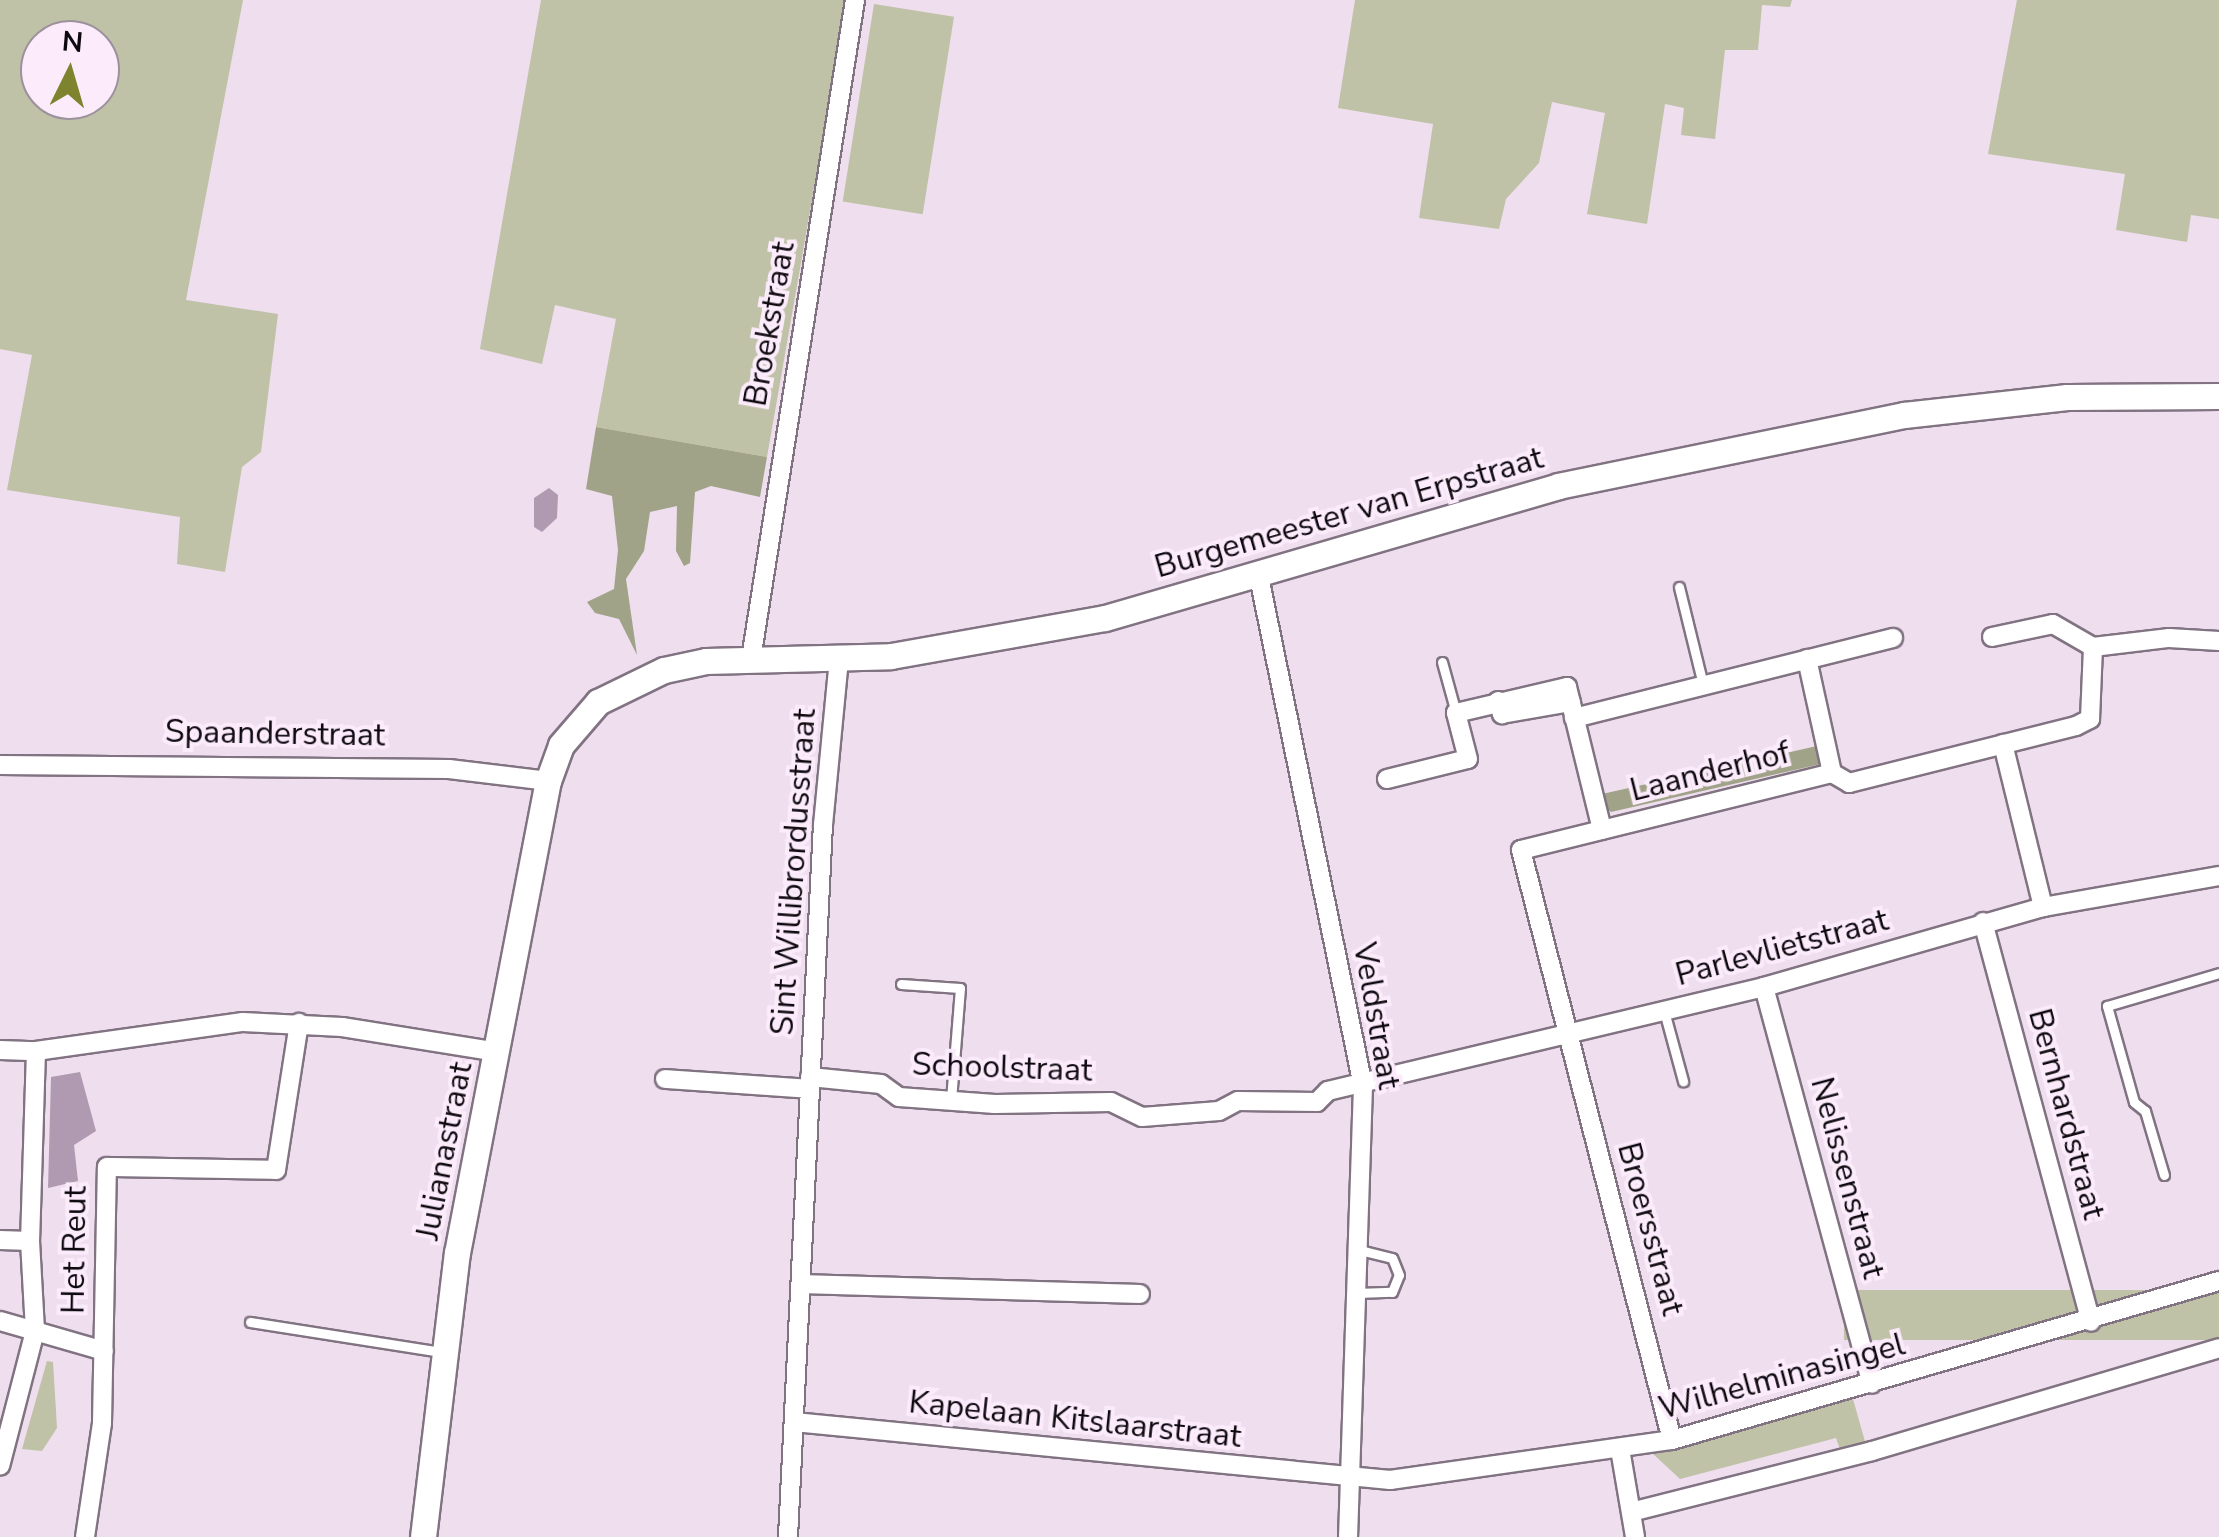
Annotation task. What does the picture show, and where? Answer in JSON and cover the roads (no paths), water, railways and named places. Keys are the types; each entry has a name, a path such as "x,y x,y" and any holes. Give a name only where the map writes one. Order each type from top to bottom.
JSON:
{"street":[{"name":"Broekstraat","path":"750,658 855,0"},
{"name":"Burgemeester van Erpstraat","path":"548,781 561,746 598,702 664,670 750,658 839,659 1105,618 1558,486 1904,416 2067,397 2219,396"},
{"name":"Veldstraat","path":"1258,572 1363,1086 1348,1537"},
{"path":"1992,637 2053,624 2093,646 2169,638 2219,642"},
{"path":"1388,779 1468,759 1456,712 1568,687 1572,710 1703,686 1892,638"},
{"name":"Laanderhof","path":"1568,1034 1521,850 1832,774 1849,783 2090,719 2093,646"},
{"name":"Sint Willibrordusstraat","path":"788,1537 810,1083 839,659"},
{"name":"Laanderhof","path":"1808,660 1832,774"},
{"name":"Laanderhof","path":"1572,710 1602,830"},
{"path":"2002,744 2042,907"},
{"name":"Spaanderstraat","path":"0,765 449,768 548,781"},
{"name":"Julianastraat","path":"424,1537 442,1352 548,781"},
{"name":"Parlevlietstraat","path":"1363,1086 1764,987 2042,907 2219,876"},
{"name":"Bernhardstraat","path":"1984,922 2091,1322"},
{"name":"Nelissenstraat","path":"1764,987 1872,1384"},
{"path":"0,1050 36,1051 243,1022 299,1023 498,1052"},
{"name":"Het Reut","path":"85,1537 102,1424 107,1167 276,1170 299,1023"},
{"name":"Broersstraat","path":"1568,1034 1672,1440"},
{"name":"Het Reut","path":"0,1466 35,1331 30,1241 36,1051"},
{"path":"665,1079 810,1083"},
{"name":"Schoolstraat","path":"810,1083 881,1084 899,1097 1111,1102 1142,1117 1219,1111 1264,1099 1317,1102 1328,1092 1363,1086"},
{"name":"Het Reut","path":"0,1240 30,1241"},
{"name":"Wilhelminasingel","path":"1350,1477 1390,1480 1672,1440 2091,1322 2219,1281"},
{"path":"801,1284 1140,1294"},
{"name":"Het Reut","path":"0,1321 104,1351"},
{"path":"1632,1512 2022,1410 2219,1348"},
{"name":"Kapelaan Kitslaarstraat","path":"794,1422 1350,1477"},
{"path":"1620,1449 1635,1537"}],"lane":[{"path":"1679,587 1703,686"},
{"path":"1442,662 1456,712"},
{"path":"2164,1175 2145,1111 2134,1102 2107,1006 2219,973"},
{"path":"901,984 960,988 951,1100"},
{"path":"1664,1011 1683,1082"},
{"path":"1356,1292 1392,1292 1400,1275 1392,1258 1358,1249"},
{"path":"250,1322 442,1352"}]}
